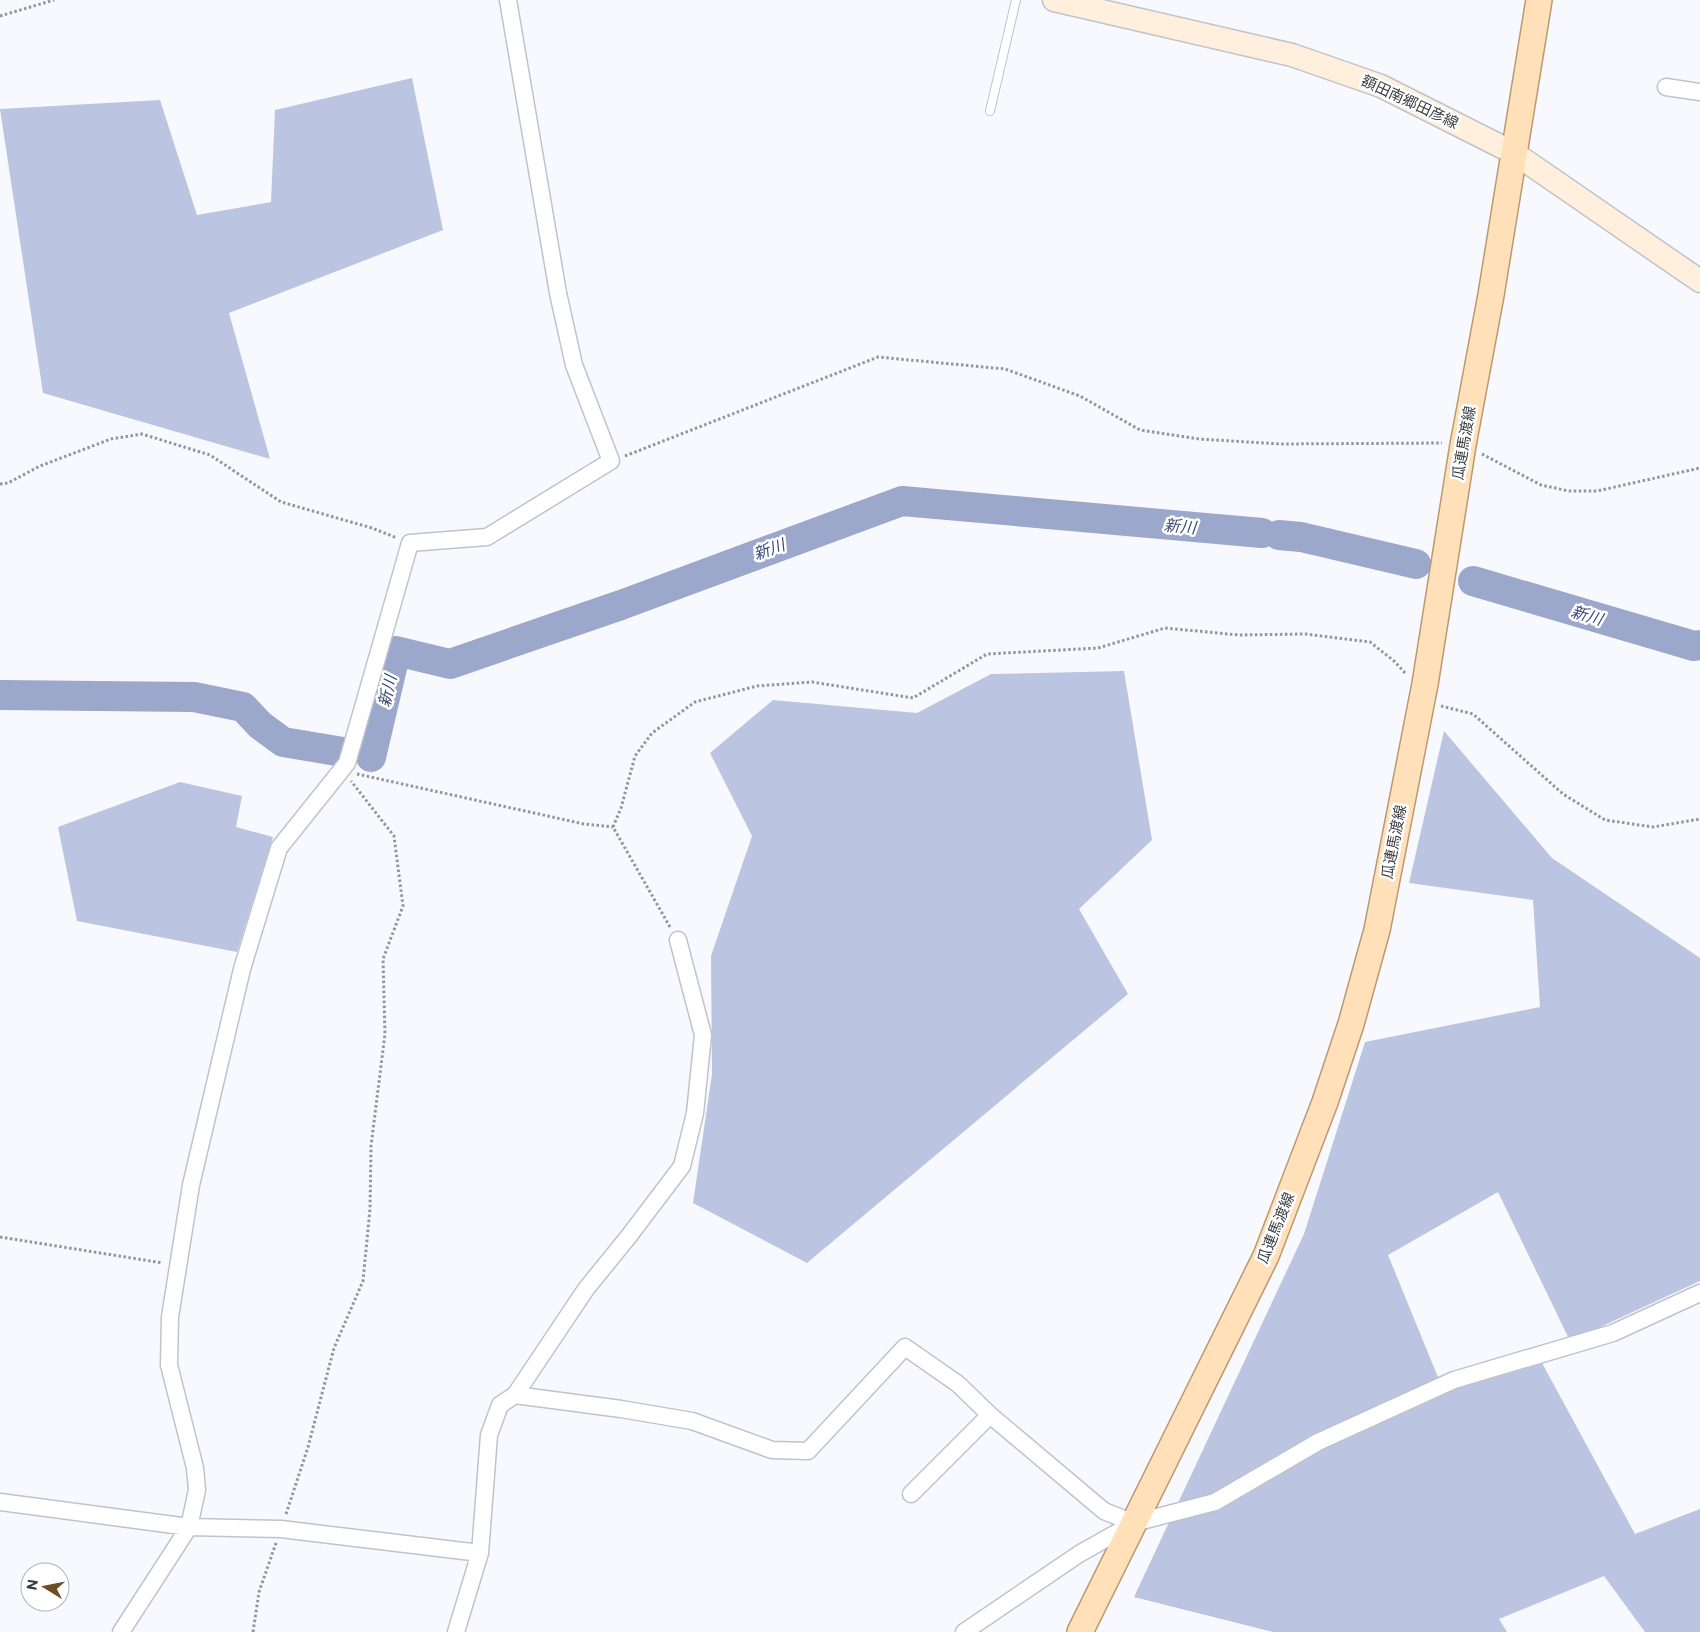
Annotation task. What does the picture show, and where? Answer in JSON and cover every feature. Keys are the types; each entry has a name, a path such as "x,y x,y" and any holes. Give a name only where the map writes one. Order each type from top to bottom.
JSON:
{"main road":[{"name":"額田南郷田彦線","path":"1054,0 1100,5 1292,55 1381,86 1514,153 1700,281"},
{"name":"瓜連馬渡線","path":"1080,1632 1266,1256 1325,1102 1351,1024 1377,930 1423,692 1539,0"}],"street":[{"path":"121,1632 189,1527 197,1490 195,1468 169,1365 170,1317 191,1185 242,969 279,848 347,763 410,543 487,537 611,461 574,365 558,293 508,0"},
{"path":"1666,87 1700,92"},
{"path":"456,1632 480,1553 489,1435 500,1405 515,1396 586,1289 630,1236 682,1166 695,1114 703,1035 678,940"},
{"path":"964,1632 1079,1554 1134,1523 1215,1502 1318,1442 1454,1380 1613,1333 1700,1293"},
{"path":"515,1396 620,1408 692,1421 772,1450 808,1451 905,1347 958,1384 990,1415 1104,1511 1134,1523"},
{"path":"911,1494 990,1415"},
{"path":"0,1502 189,1527 281,1529 480,1553"}],"lane":[{"path":"990,111 1016,0"}],"path":[{"path":"0,16 54,0"},
{"path":"611,461 878,357 1005,369 1080,396 1140,430 1198,440 1281,444 1407,442 1463,445 1541,485 1570,491 1598,491 1700,468"},
{"path":"0,484 8,483 40,466 111,439 142,434 210,455 281,502 372,528 410,543"},
{"path":"613,827 622,808 635,756 652,733 695,702 756,686 812,682 912,698 987,654 1098,648 1165,628 1239,635 1305,634 1370,642 1394,661 1423,692 1473,714 1563,794 1605,820 1653,827 1700,819"},
{"path":"342,770 584,824 613,827"},
{"path":"253,1632 259,1592 308,1447 334,1348 363,1281 370,1209 371,1146 385,1034 383,958 403,906 394,836 342,770"},
{"path":"613,827 678,940"},
{"path":"0,1237 178,1265"}],"shaded area":[{"path":"412,78 443,230 229,313 270,459 43,393 0,109 160,100 197,215 271,202 275,110"},
{"path":"1124,671 1152,840 1079,909 1128,994 807,1263 693,1203 712,1074 711,956 752,836 710,753 773,700 917,713 991,674"},
{"path":"1444,731 1552,858 1700,958 1700,1281 1570,1341 1498,1192 1388,1255 1444,1392 1542,1363 1635,1534 1700,1509 1700,1632 1645,1632 1604,1576 1499,1619 1507,1632 1273,1632 1134,1597 1304,1234 1365,1042 1540,1007 1533,900 1409,883"},
{"path":"180,782 242,796 236,827 273,837 237,952 77,921 58,827"}],"waterway":[{"name":"新川","path":"371,757 396,651 450,664 621,605 902,501 1262,533"},
{"name":"新川","path":"1279,535 1301,537 1416,564"},
{"name":"新川","path":"1473,581 1694,646 1700,645"},
{"name":"新川","path":"0,695 194,697 243,707 260,725 283,742 343,752"}]}
